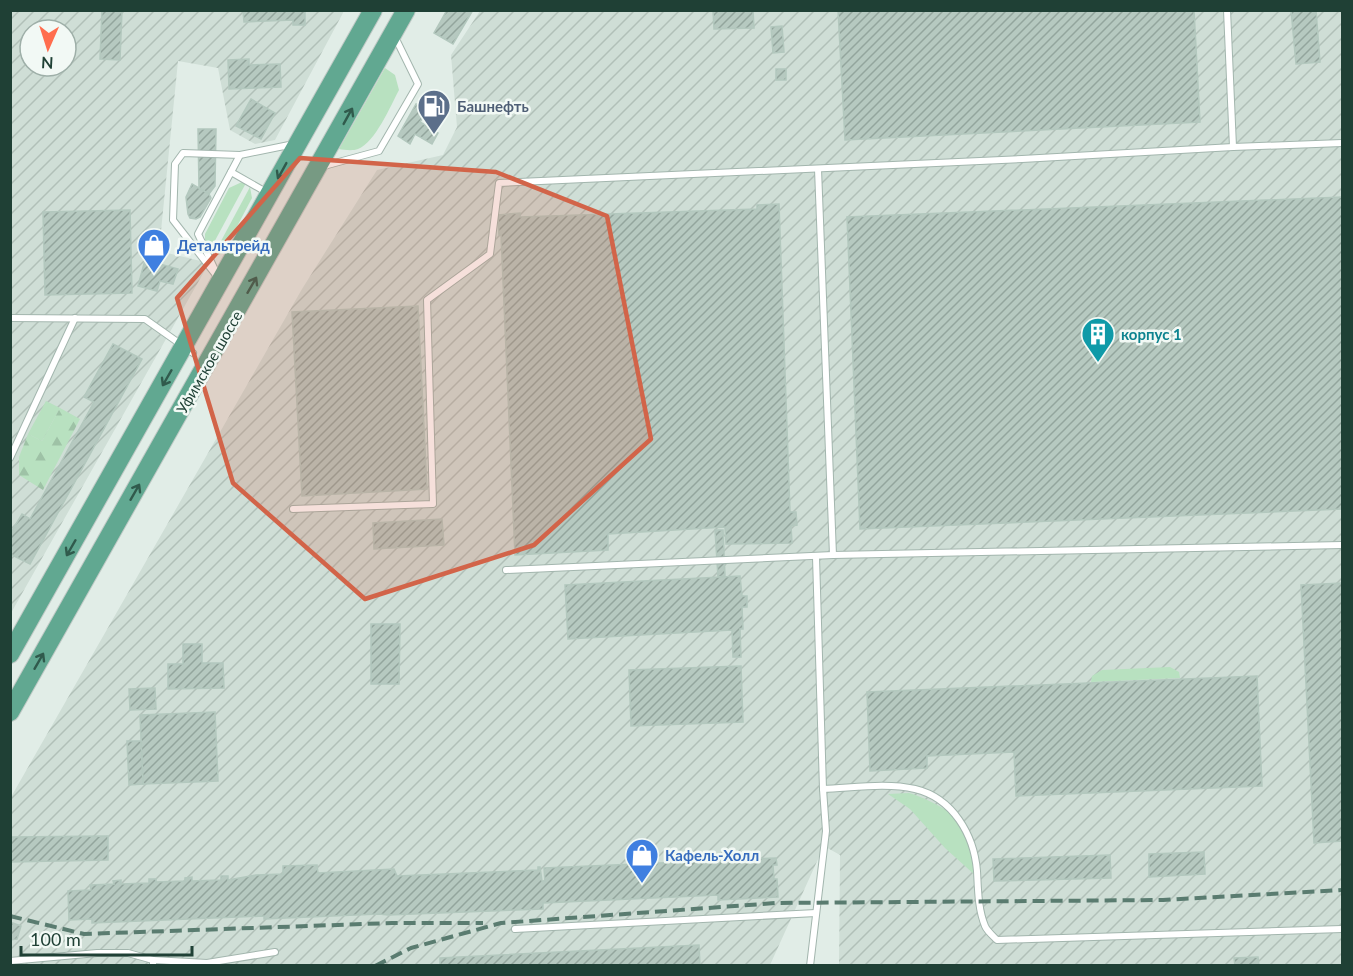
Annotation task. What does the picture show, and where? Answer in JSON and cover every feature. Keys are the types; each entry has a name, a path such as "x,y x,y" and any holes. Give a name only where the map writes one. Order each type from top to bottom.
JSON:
{"main road":[{"name":"Уфимское шоссе","path":"10,654 188,350 221,282 373,10"},
{"name":"Уфимское шоссе","path":"10,712 406,10"}],"lane":[{"path":"1227,10 1233,147"},
{"path":"319,167 379,151 418,84 393,33"},
{"path":"221,282 173,220 175,164 183,153 240,155 298,143"},
{"path":"293,509 433,504 427,300 490,254 499,183 1342,143"},
{"path":"221,282 198,234 240,155"},
{"path":"818,169 833,555"},
{"path":"231,172 269,194"},
{"path":"10,318 145,319 188,350"},
{"path":"10,458 75,318"},
{"path":"506,570 833,555 1342,545"},
{"path":"810,966 826,831 816,557"},
{"path":"823,789 898,787 917,789 941,801 960,819 971,841 985,927 996,940 1342,929"},
{"path":"514,929 816,913"},
{"path":"10,961 97,953 128,953 153,963 207,963 275,952"}],"highlighted area":[{"path":"300,158 496,172 607,216 651,439 534,545 365,599 233,483 177,298"}],"shaded area":[{"path":"11,11 344,11 275,140 255,144 230,130 218,68 178,61 159,251 209,263 11,613"},
{"path":"480,11 1342,11 1342,965 839,965 840,855 824,846 770,965 11,966 11,797 302,289 377,170 443,155 457,127 451,55"}],"green space":[{"path":"385,68 395,75 399,90 382,123 370,139 358,149 339,149"},
{"path":"242,182 246,183 211,248 205,240 205,234 229,188"},
{"path":"250,187 252,198 223,253 214,254"},
{"path":"46,401 60,408 42,441 28,434"},
{"path":"60,408 80,419 43,490 19,475 19,457 28,434 42,441"},
{"path":"1170,667 1179,672 1180,678 1091,682 1092,676 1102,670"},
{"path":"909,793 936,804 959,821 967,839 976,876 945,848 910,809 888,794"}],"building":[{"path":"102,10 122,10 120,60 100,59"},
{"path":"305,10 305,25 293,25 293,20 244,22 243,11"},
{"path":"447,10 473,10 453,44 434,33"},
{"path":"713,10 753,10 754,28 714,29"},
{"path":"838,10 1194,10 1200,122 845,140"},
{"path":"1291,10 1316,10 1320,62 1296,64"},
{"path":"782,26 784,52 773,53 771,27"},
{"path":"249,59 249,65 280,64 281,87 229,89 228,60"},
{"path":"776,69 786,69 786,80 776,80"},
{"path":"251,99 275,113 261,139 236,126"},
{"path":"416,104 427,111 420,122 438,133 432,144 415,134 410,144 398,136"},
{"path":"198,129 216,129 215,186 209,194 199,188"},
{"path":"192,184 209,194 211,198 200,217 196,219 190,218 188,214 186,197"},
{"name":"корпус 1","path":"1342,197 1342,509 860,529 847,217"},
{"path":"779,204 790,512 796,512 797,525 791,526 792,543 726,544 725,527 608,534 608,550 515,555 501,235 499,235 498,215 520,213 520,217 757,209 757,205"},
{"path":"130,210 132,293 45,295 43,212"},
{"path":"145,260 178,269 173,284 160,281 157,291 138,286"},
{"path":"418,306 427,489 302,496 292,312"},
{"path":"113,344 142,359 30,564 10,554 10,534 22,514 30,519 94,402 84,397"},
{"path":"442,519 444,545 374,549 373,523"},
{"path":"715,530 723,530 725,576 718,577"},
{"path":"740,576 742,596 747,596 747,607 742,607 741,657 733,657 732,630 568,639 565,585"},
{"path":"1342,583 1342,841 1314,843 1301,585"},
{"path":"371,624 400,624 399,684 371,684"},
{"path":"183,644 202,644 202,663 223,663 224,688 168,689 168,664 183,664"},
{"path":"741,666 743,722 631,726 629,670"},
{"path":"1257,676 1262,786 1016,796 1014,752 927,756 927,768 870,771 867,692"},
{"path":"155,688 156,709 130,710 129,689"},
{"path":"215,712 218,781 143,784 140,715"},
{"path":"127,741 141,741 143,784 129,785"},
{"path":"108,836 108,860 10,862 10,837"},
{"path":"1204,852 1205,874 1149,877 1149,854"},
{"path":"1110,855 1111,878 994,881 993,859"},
{"path":"776,858 777,865 773,865 778,897 718,900 718,895 543,903 543,909 388,915 264,919 264,916 92,923 92,919 69,920 68,891 91,890 90,885 114,884 113,881 121,880 121,884 149,883 149,879 156,879 156,882 185,881 185,878 192,877 192,881 221,880 221,876 228,876 228,880 256,875 283,874 283,866 317,865 318,873 394,869 397,876 538,870 540,867 542,881 545,881 544,868"},
{"path":"10,922 21,926 17,939 10,940"},
{"path":"699,945 700,966 440,966 440,958"},
{"path":"1258,957 1259,966 1235,966 1234,958"}],"railway":[{"path":"375,966 411,948 501,923 776,903 1163,900 1342,890"},
{"path":"10,916 84,934 392,923 483,923"}],"place":[{"name":"Башнефть","path":"434,135"},
{"name":"Детальтрейд","path":"154,274"},
{"name":"корпус 1","path":"1098,363"},
{"name":"Кафель-Холл","path":"642,884"}]}
